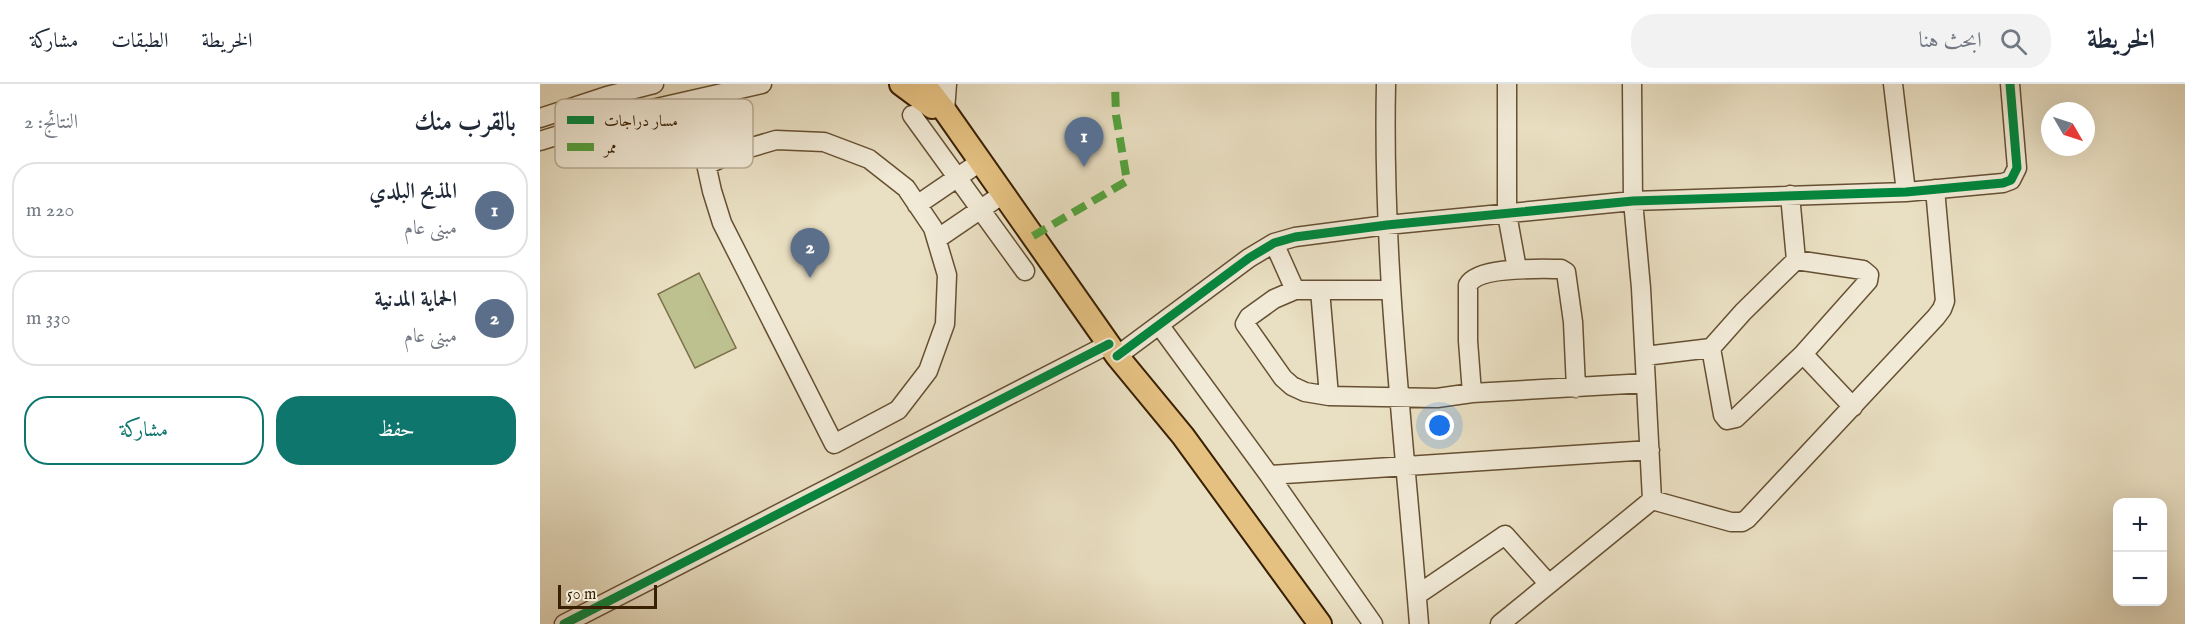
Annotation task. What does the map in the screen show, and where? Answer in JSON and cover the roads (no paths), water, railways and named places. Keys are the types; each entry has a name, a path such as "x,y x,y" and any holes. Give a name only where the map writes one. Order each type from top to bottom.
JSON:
{"main road":[{"path":"901,84 930,105 961,135"},
{"path":"924,84 1113,350 1183,436 1320,624"}],"street":[{"path":"598,99 654,84"},
{"path":"696,99 762,84"},
{"path":"945,111 947,84"},
{"path":"1386,84 1390,290 1419,624"},
{"path":"1507,84 1507,214 1517,269"},
{"path":"1632,84 1633,201 1647,383 1652,500"},
{"path":"1893,84 1906,192"},
{"path":"564,624 1160,326 1249,258 1275,243 1295,237 1387,225 1633,201 1906,192 2003,183 2011,180 2017,168 2010,84"},
{"path":"540,118 555,113"},
{"path":"912,115 1025,271"},
{"path":"540,141 555,136"},
{"path":"708,168 722,224 834,444 898,410 928,371 945,324 947,275 933,228 918,205 906,188 868,159 824,142 776,140 753,147"},
{"path":"918,205 980,162"},
{"path":"1652,500 1731,522 1742,522 1853,407 1942,309 1944,295 1935,189"},
{"path":"937,239 1003,194"},
{"path":"1790,195 1796,260"},
{"path":"1275,243 1295,290"},
{"path":"1645,356 1711,348 1743,312 1796,260"},
{"path":"1711,348 1723,415 1726,420 1736,418 1803,354 1868,281 1869,275 1863,270 1796,260"},
{"path":"1472,393 1468,341 1468,285 1475,277 1517,269 1561,269 1566,272 1573,322 1576,388"},
{"path":"1390,290 1295,290 1275,298 1249,317 1245,324 1283,378 1292,386 1305,392 1329,396 1437,398 1472,393 1647,383"},
{"path":"1320,290 1329,396"},
{"path":"1160,326 1269,475 1373,624"},
{"path":"1803,354 1853,407"},
{"path":"1269,475 1650,450"},
{"path":"1500,624 1652,500"},
{"path":"1417,595 1505,535 1548,583"}],"place":[{"name":"المذبح البلدي","path":"1084,167"},
{"name":"الحماية المدنية","path":"810,278"}]}
